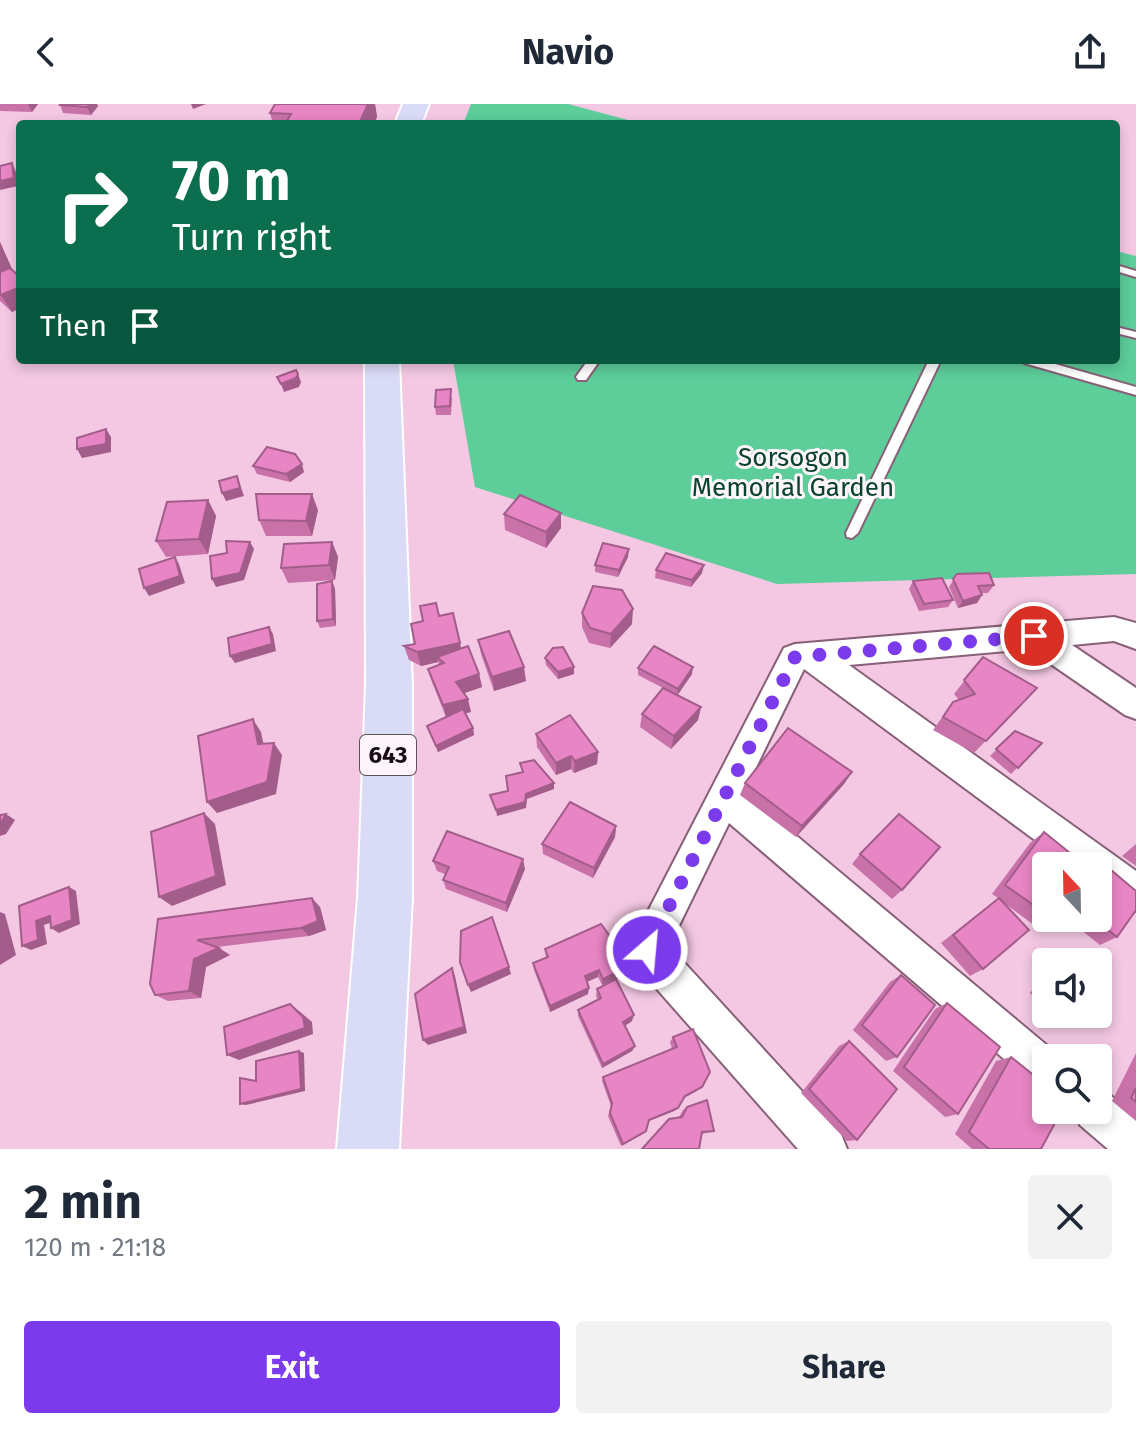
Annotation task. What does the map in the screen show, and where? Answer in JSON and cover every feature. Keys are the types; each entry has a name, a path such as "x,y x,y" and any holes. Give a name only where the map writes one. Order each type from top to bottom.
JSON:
{"highway":[{"name":"643","path":"368,1149 385,898 389,685 382,364"}],"street":[{"path":"826,1149 647,950 795,657 1114,629 1136,636"},
{"path":"1034,636 1136,705"},
{"path":"812,656 1136,893"},
{"path":"724,797 1032,1057"},
{"path":"1111,1124 1136,1145"}],"lane":[{"path":"582,377 591,364"},
{"path":"852,533 933,364"},
{"path":"1042,364 1136,391"}],"green space":[{"path":"471,104 568,104 628,120 465,120"},
{"name":"Sorsogon Memorial Garden","path":"1120,252 1136,256 1136,574 777,584 475,487 454,364 1120,364"}],"building":[{"path":"61,104 90,104 87,107"},
{"path":"275,104 368,104 361,120 287,120 291,114 270,113"},
{"path":"12,163 14,178 0,181 0,166"},
{"path":"10,268 16,273 16,289 0,294 0,272"},
{"path":"296,370 296,378 281,384 277,377"},
{"path":"451,389 450,406 435,407 436,390"},
{"path":"106,429 106,444 77,449 77,438"},
{"path":"267,447 295,454 302,464 286,474 253,466"},
{"path":"237,476 240,488 222,493 219,481"},
{"path":"256,494 312,494 306,521 259,520"},
{"path":"520,495 561,513 546,532 504,514"},
{"path":"208,500 199,539 156,541 167,502"},
{"path":"226,541 250,542 240,573 212,579 210,556 227,553"},
{"path":"332,542 329,565 281,568 284,544"},
{"path":"603,543 629,549 619,570 595,565"},
{"path":"666,553 704,565 692,580 656,570"},
{"path":"175,557 180,576 144,588 139,569"},
{"path":"989,573 994,585 978,586 982,595 963,601 953,579 957,574"},
{"path":"942,578 953,600 924,604 913,581"},
{"path":"332,581 333,619 317,621 317,584"},
{"path":"593,586 622,590 633,609 611,634 590,628 582,613"},
{"path":"436,603 439,616 453,613 460,643 417,652 404,646 415,644 411,624 423,621 420,606"},
{"path":"269,627 272,644 230,656 228,638"},
{"path":"509,631 524,667 492,677 478,640"},
{"path":"468,646 479,674 456,682 468,699 443,705 428,669 444,663 437,657"},
{"path":"654,646 693,667 678,689 638,668"},
{"path":"563,647 574,667 558,672 545,658 553,648"},
{"path":"983,657 1037,688 986,741 943,717 953,702 975,694 964,680"},
{"path":"663,688 701,707 674,736 642,714"},
{"path":"463,709 473,728 436,746 427,726"},
{"path":"570,715 598,752 575,761 571,756 556,763 536,734"},
{"path":"253,719 258,744 274,743 267,782 207,802 198,736"},
{"path":"788,728 852,772 802,826 745,783"},
{"path":"1015,731 1042,743 1018,768 996,749"},
{"path":"534,760 554,783 526,794 525,802 496,810 490,795 508,791 506,776 523,772 520,763"},
{"path":"570,802 616,826 594,868 542,844"},
{"path":"204,813 216,876 159,897 151,832"},
{"path":"899,814 940,847 902,890 860,854"},
{"path":"447,831 523,859 506,903 443,880 449,867 433,861"},
{"path":"1044,832 1069,852 1032,852 1032,904 1005,885"},
{"path":"1112,871 1136,891 1136,910 1117,937 1111,932"},
{"path":"69,887 72,920 51,928 50,916 36,921 38,940 22,946 19,906"},
{"path":"312,898 318,921 301,928 197,940 219,948 194,959 189,991 155,995 150,984 158,919"},
{"path":"999,898 1029,930 983,969 953,935"},
{"path":"492,917 509,967 468,985 460,962 461,931"},
{"path":"601,924 618,947 611,950 620,971 603,979 599,970 585,976 589,988 550,1006 533,963 548,957 545,949"},
{"path":"452,968 464,1027 423,1040 415,994"},
{"path":"901,975 935,1005 897,1057 862,1025"},
{"path":"616,979 634,1015 623,1022 635,1046 603,1064 578,1010 601,998 597,989"},
{"path":"947,1003 1000,1047 958,1114 904,1067"},
{"path":"290,1004 303,1017 305,1028 227,1055 224,1027"},
{"path":"693,1029 710,1072 702,1087 685,1096 678,1108 649,1120 646,1131 623,1144 610,1113 612,1103 603,1077 677,1047 673,1037"},
{"path":"849,1041 897,1089 857,1140 809,1089"},
{"path":"299,1051 301,1089 240,1104 240,1078 256,1081 256,1061"},
{"path":"1011,1057 1032,1074 1032,1124 1054,1124 1041,1149 989,1149 969,1132"},
{"path":"707,1100 714,1131 702,1132 699,1149 642,1149 669,1119 682,1117 687,1107"}],"route":[{"path":"647,950 795,657 1034,636"}]}
